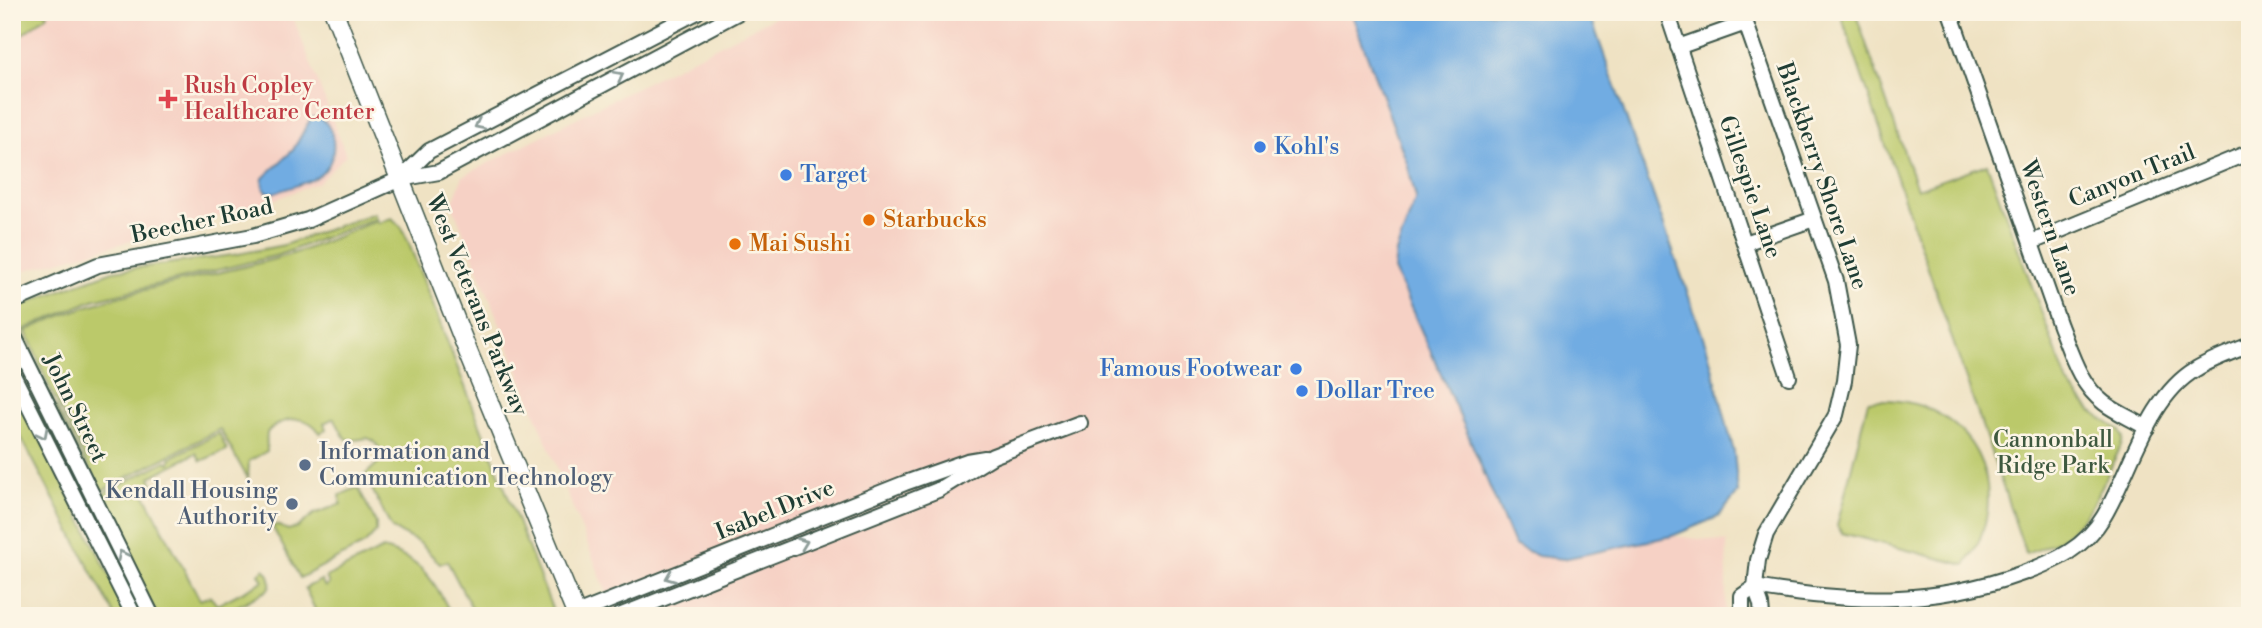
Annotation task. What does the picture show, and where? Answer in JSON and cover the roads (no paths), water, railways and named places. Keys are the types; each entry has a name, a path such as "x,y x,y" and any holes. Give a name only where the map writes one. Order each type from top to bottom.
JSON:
{"main road":[{"name":"West Veterans Parkway","path":"334,12 469,354 577,615"}],"street":[{"name":"Beecher Road","path":"400,179 429,151 697,12"},
{"name":"Beecher Road","path":"12,302 99,265 253,236 297,223 400,179 439,172 739,12"},
{"name":"Gillespie Lane","path":"1667,12 1790,377"},
{"name":"Western Lane","path":"1950,12 2060,326 2080,374 2103,402 2147,428"},
{"path":"1678,47 1744,18"},
{"name":"Blackberry Shore Lane","path":"1744,18 1842,304 1849,345 1836,415 1766,534 1758,560 1755,587 1762,616"},
{"name":"Canyon Trail","path":"2032,242 2250,152"},
{"path":"1745,243 1814,219"},
{"name":"John Street","path":"12,332 152,616"},
{"path":"1755,587 1839,599 1887,600 1943,595 1993,584 2058,560 2081,545 2104,516 2147,428 2180,380 2196,368 2250,345"},
{"name":"John Street","path":"12,373 134,616"},
{"name":"Isabel Drive","path":"577,615 905,483 967,461 993,456 1080,423"},
{"name":"Isabel Drive","path":"619,616 938,490 993,456"},
{"name":"Blackberry Shore Lane","path":"1742,616 1742,596 1755,587"}],"water":[{"path":"1351,12 1589,12 1708,351 1734,452 1738,493 1718,517 1672,536 1563,559 1538,556 1514,545 1394,270 1396,252 1416,198 1407,163"},
{"path":"319,116 326,122 333,138 329,164 317,177 302,184 276,192 267,191 263,187 263,178 293,150 311,118"}],"place":[{"name":"Rush Copley Healthcare Center","path":"168,99"},
{"name":"Kohl's","path":"1260,147"},
{"name":"Target","path":"786,175"},
{"name":"Starbucks","path":"869,220"},
{"name":"Mai Sushi","path":"735,244"},
{"name":"Famous Footwear","path":"1296,369"},
{"name":"Dollar Tree","path":"1302,391"},
{"name":"Information and Communication Technology","path":"305,465"},
{"name":"Kendall Housing Authority","path":"292,504"}],"park label":[{"name":"Cannonball Ridge Park","path":"2053,453"}]}
